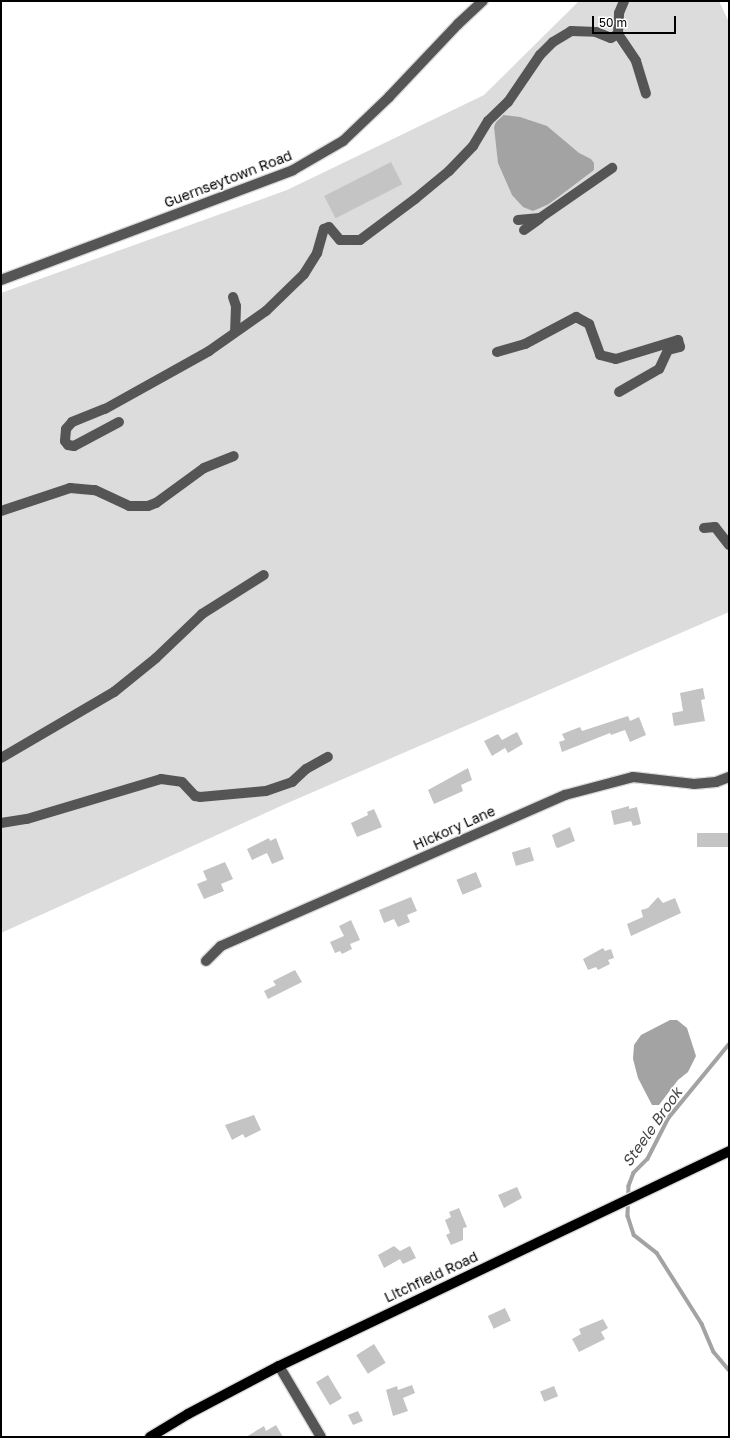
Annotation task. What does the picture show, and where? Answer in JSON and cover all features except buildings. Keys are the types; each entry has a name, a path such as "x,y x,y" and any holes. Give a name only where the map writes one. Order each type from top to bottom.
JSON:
{"main road":[{"name":"Litchfield Road","path":"150,1437 188,1414 279,1366 729,1151"}],"street":[{"name":"Guernseytown Road","path":"1,280 293,170 343,141 390,97 458,24 483,1"},
{"path":"624,1 619,13 618,34 636,61 646,94"},
{"path":"119,422 74,446 68,445 65,441 66,429 72,422 105,409 209,351 235,331 266,311 296,284 316,253 324,229 329,227 340,240 360,240 449,171 474,146 488,120 508,102 540,55 553,42 571,31 584,30 611,38 618,34"},
{"path":"524,230 612,168"},
{"path":"518,220 540,218"},
{"path":"233,297 236,303 235,331"},
{"path":"497,352 525,344 576,317 589,324 600,355 616,359 678,340 680,346 668,350 659,369 619,392"},
{"path":"1,511 70,488 95,490 129,506 148,506 156,503 204,468 234,456"},
{"path":"704,528 715,527 729,545"},
{"path":"1,758 118,689 156,658 202,614 264,575"},
{"path":"1,823 27,819 161,779 182,782 195,796 200,797 266,791 292,782 306,769 328,757"},
{"name":"Hickory Lane","path":"206,961 221,946 564,795 633,777 694,784 716,782 729,777"},
{"path":"279,1366 321,1437"}],"shaded area":[{"path":"579,1 719,1 729,22 729,612 283,805 1,933 1,293 287,190 484,95"},
{"path":"503,115 520,117 547,126 579,153 591,159 594,163 594,170 549,204 533,211 523,207 512,195 498,163 494,127 497,119"},
{"path":"670,1020 677,1020 687,1028 696,1056 688,1072 678,1080 659,1105 652,1105 638,1078 633,1059 634,1045 641,1035"}],"waterway":[{"name":"Steele Brook","path":"729,1045 669,1118 648,1159 634,1173 629,1186 628,1216 634,1235 657,1253 702,1324 714,1352 729,1370"}]}
